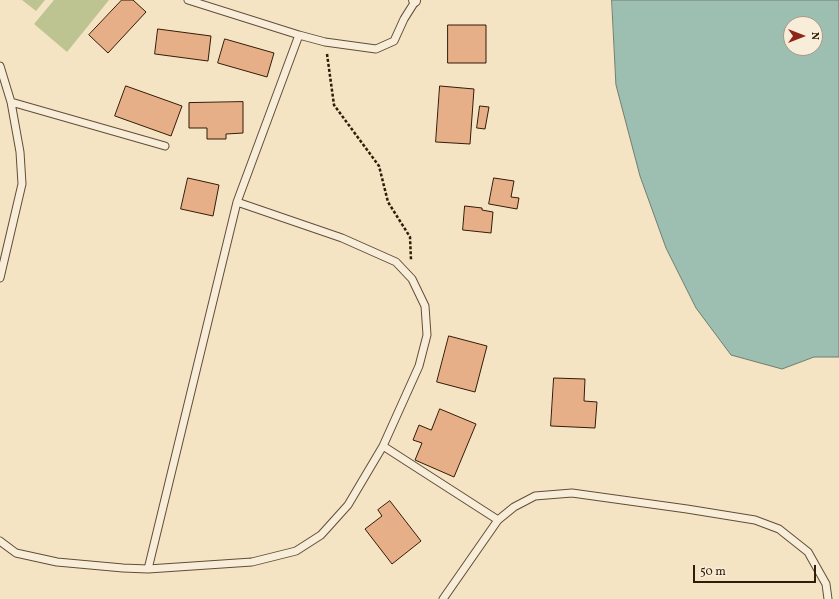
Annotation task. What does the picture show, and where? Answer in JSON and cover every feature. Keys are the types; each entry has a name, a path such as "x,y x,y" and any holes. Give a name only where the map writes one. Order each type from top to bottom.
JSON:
{"lane":[{"path":"188,0 325,42 376,49 394,41 415,0"},
{"path":"148,569 237,202 299,35"},
{"path":"0,66 11,102 20,152 22,184 3,251 0,278"},
{"path":"11,102 165,146"},
{"path":"0,542 16,553 57,562 123,568 148,569 252,562 296,551 321,535 348,504 383,446 420,366 427,335 425,306 412,279 396,262 349,241 237,202"},
{"path":"383,446 498,520"},
{"path":"444,599 498,520 514,507 535,496 572,493 755,520 779,529 808,552 826,584 828,599"}],"path":[{"path":"325,42 334,105 379,166 388,202 410,237 412,279"}],"green space":[{"path":"22,0 45,0 36,11"},
{"path":"54,0 109,0 67,52 34,24"}],"shaded area":[{"path":"612,0 839,0 839,357 814,357 782,369 731,355 696,308 666,248 640,176 616,85"}],"building":[{"path":"122,0 133,0 146,12 108,53 89,35"},
{"path":"448,25 486,25 486,63 448,63"},
{"path":"158,29 211,36 208,61 155,54"},
{"path":"225,39 274,53 267,77 218,63"},
{"path":"126,86 182,106 171,136 115,116"},
{"path":"440,86 474,89 470,144 436,142"},
{"path":"243,102 243,133 226,134 226,139 207,139 207,128 189,128 189,103"},
{"path":"480,106 489,107 485,129 477,128"},
{"path":"188,178 219,185 213,216 181,209"},
{"path":"494,178 514,181 511,197 519,198 517,209 489,204"},
{"path":"465,206 482,208 482,210 493,212 491,233 463,230"},
{"path":"449,336 487,346 475,392 437,382"},
{"path":"554,378 585,379 584,401 597,402 595,428 551,426"},
{"path":"440,409 476,424 454,477 415,460 422,443 413,440 419,425 431,430"},
{"path":"390,501 421,541 392,564 365,529 382,516 378,510"}]}
